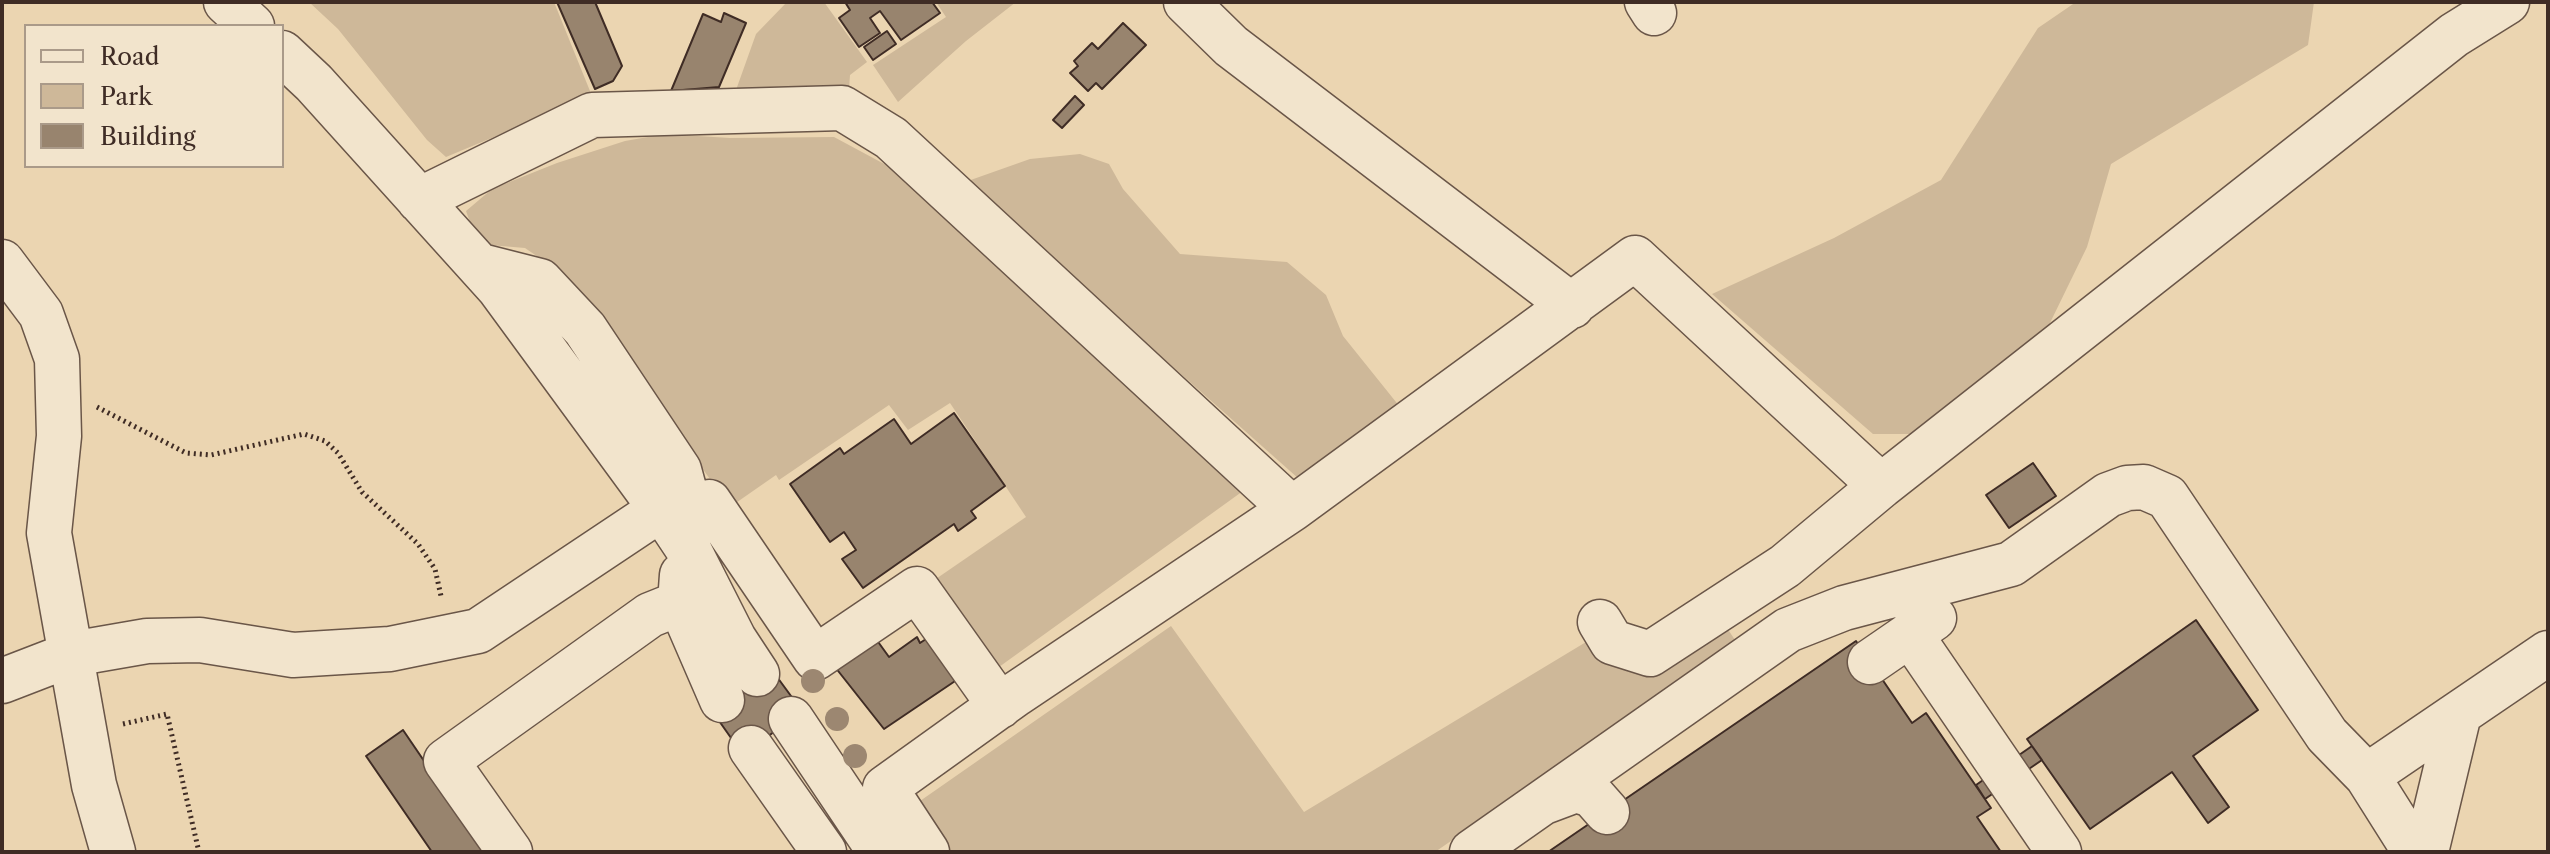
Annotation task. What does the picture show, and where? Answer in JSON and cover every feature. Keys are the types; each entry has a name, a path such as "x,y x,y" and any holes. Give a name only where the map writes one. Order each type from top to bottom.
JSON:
{"street":[{"path":"226,2 250,24"},
{"path":"1186,2 1231,46 1572,306"},
{"path":"1600,622 1612,642 1650,654 1785,566 1881,486 2454,35 2507,2"},
{"path":"284,55 314,83 481,266 678,525 734,639 757,674"},
{"path":"419,200 592,115 842,108 891,138 1292,509"},
{"path":"927,852 885,788 1000,706 1292,509 1635,258 1881,486"},
{"path":"2,262 41,314 57,359 59,395 49,533 94,785 113,852"},
{"path":"1870,662 2108,495 2127,488 2144,487 2167,497 2327,735 2367,776 2415,852"},
{"path":"2,681 72,654 147,641 200,640 293,655 390,649 478,631 678,525 709,502 815,658 917,589 1000,706"},
{"path":"678,525 680,603 722,700"},
{"path":"1472,852 1788,630 1844,608 2011,564"},
{"path":"510,852 446,761 650,615 680,603"},
{"path":"1910,634 2059,852"},
{"path":"2367,776 2548,653"},
{"path":"2426,852 2459,714"},
{"path":"791,719 880,852"},
{"path":"751,748 824,852"},
{"path":"1542,803 1576,790 1592,795 1607,812"}],"path":[{"path":"59,395 87,402 186,453 211,455 304,434 325,441 338,453 362,492 418,544 435,569 441,594 433,640"},
{"path":"86,733 167,714 199,852"}],"green space":[{"path":"309,2 554,2 592,96 446,157 427,140 338,29"},
{"path":"787,2 824,2 867,62 850,75 849,89 736,90 756,34"},
{"path":"936,2 1016,2 966,41 898,102 873,65 946,17"},
{"path":"2076,2 2314,2 2308,45 2111,164 2087,247 2048,327 1913,434 1873,434 1712,294 1834,238 1941,180 2038,28"},
{"path":"665,134 730,138 834,137 888,166 1243,491 999,667 930,583 1026,517 950,403 908,430 889,405 779,480 776,475 730,507 563,274 525,248 478,244 466,211 492,189 557,163 625,141"},
{"path":"1080,154 1109,164 1123,189 1180,254 1287,262 1326,295 1343,336 1400,407 1299,479 965,182 1030,159"},
{"path":"1723,622 1737,643 1435,852 942,852 910,808 1171,626 1304,812 1591,639"}],"building":[{"path":"557,2 595,2 622,66 613,81 595,89"},
{"path":"845,2 932,2 940,13 901,40 880,11 870,18 880,33 859,47 839,18 850,10"},
{"path":"724,13 746,23 719,87 671,91 703,14 721,22"},
{"path":"1123,23 1146,45 1102,89 1096,83 1088,91 1070,73 1078,66 1074,61 1092,43 1098,49"},
{"path":"887,31 896,44 873,60 864,47"},
{"path":"1075,96 1084,105 1062,128 1053,120"},
{"path":"954,413 1005,486 971,511 976,518 958,531 954,524 863,588 842,559 856,550 844,532 830,542 790,484 840,448 844,454 894,419 911,444"},
{"path":"2033,463 2056,496 2009,528 1986,495"},
{"path":"2196,620 2258,710 2193,756 2229,807 2208,823 2172,772 2090,829 2027,739"},
{"path":"938,631 967,673 884,729 835,667 876,639 889,657 917,637 920,643"},
{"path":"1856,641 1912,723 1926,713 1991,808 1977,817 2001,852 1548,852"},
{"path":"769,666 802,711 743,755 710,708"},
{"path":"403,730 486,852 432,852 366,756"},
{"path":"2032,746 2042,760 1985,799 1976,785"}]}
